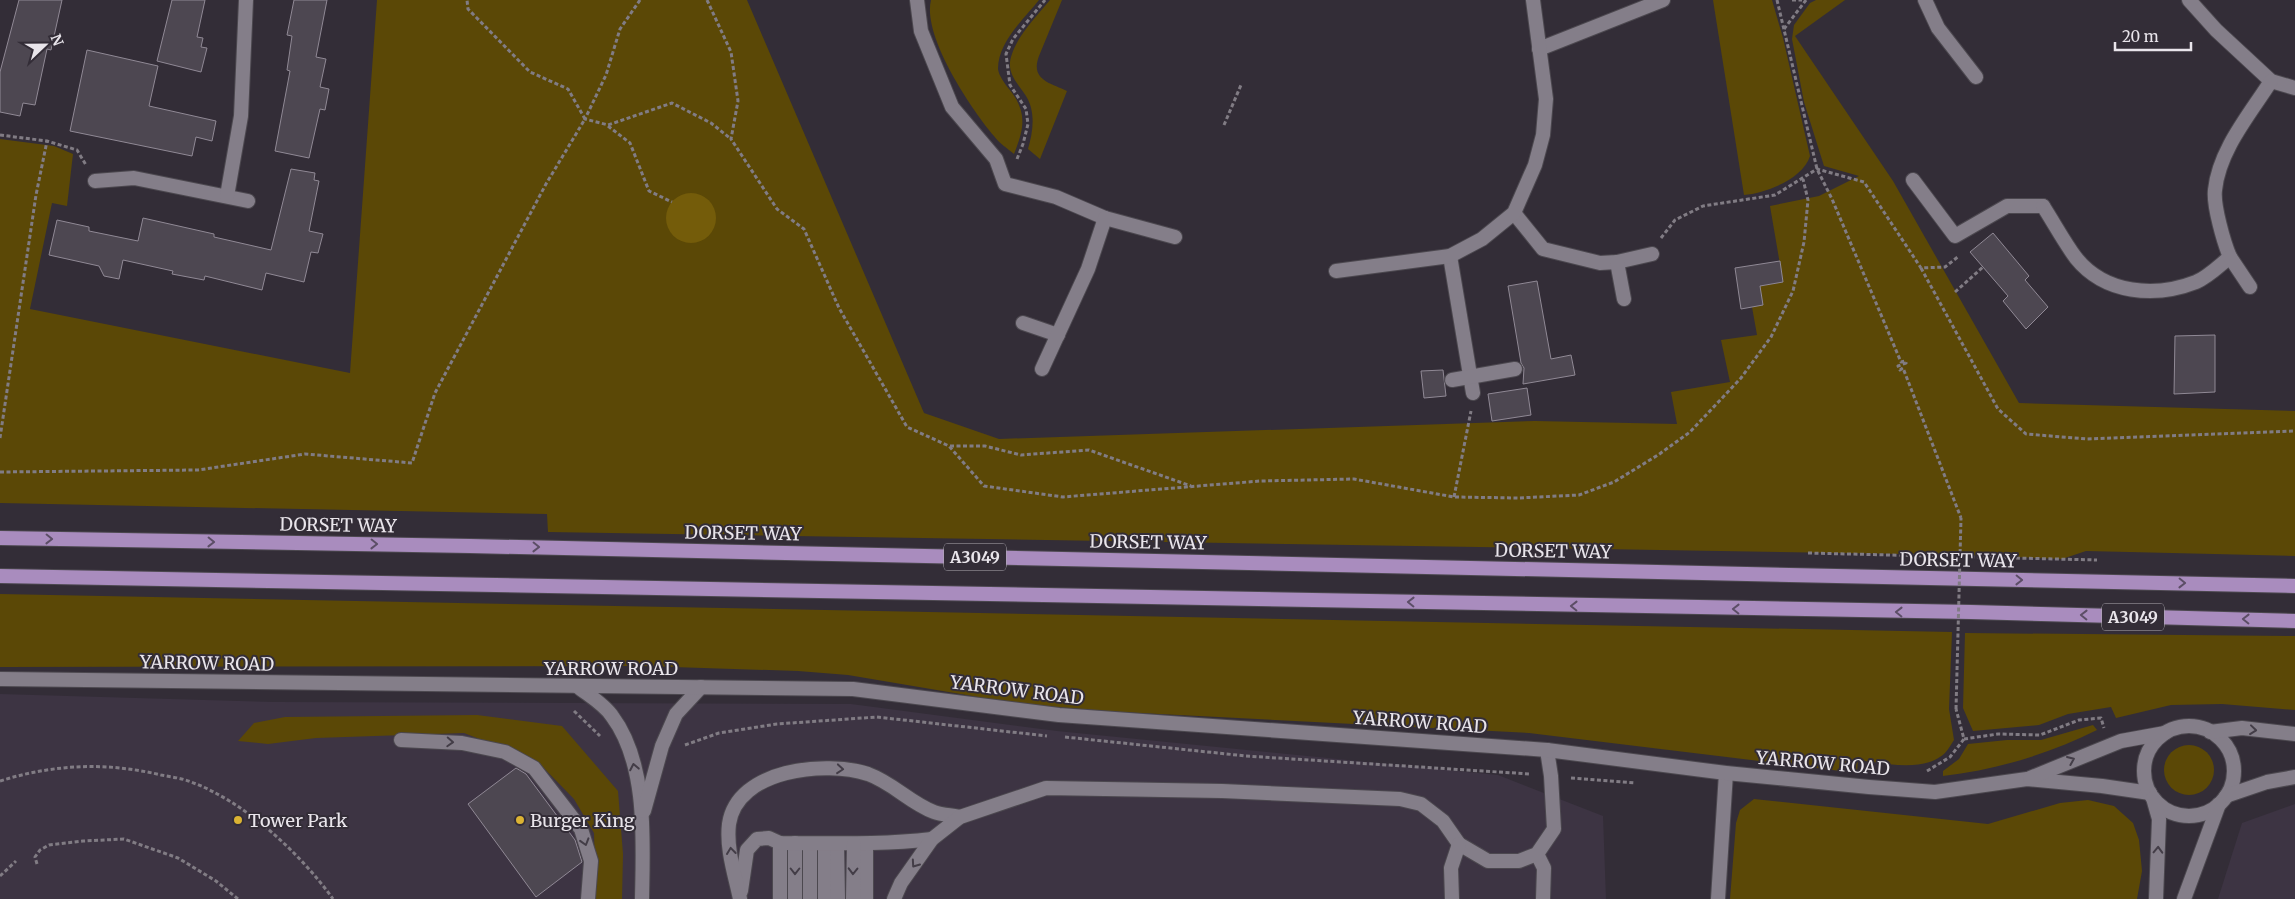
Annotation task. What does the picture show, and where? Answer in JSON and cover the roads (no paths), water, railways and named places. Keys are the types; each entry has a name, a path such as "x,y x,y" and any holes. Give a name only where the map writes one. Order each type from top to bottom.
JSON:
{"highway":[{"name":"DORSET WAY","path":"0,538 460,546 2295,586"},
{"name":"A3049","path":"0,576 1970,612 2295,621"}],"street":[{"path":"227,196 241,116 246,0"},
{"path":"917,0 921,31 952,107 996,159 1005,184 1056,197 1104,218 1175,237"},
{"path":"1336,271 1450,256 1482,239 1514,213 1535,165 1543,135 1546,99 1533,0"},
{"path":"1539,49 1663,0"},
{"path":"1925,0 1938,28 1976,77"},
{"path":"2189,0 2216,30 2271,81 2295,88"},
{"path":"2250,287 2230,258 2224,243 2215,191 2224,156 2271,81"},
{"path":"95,181 134,178 248,200"},
{"path":"1913,180 1955,236 2007,206 2043,206 2077,259 2100,279 2132,291 2166,290 2197,281 2230,258"},
{"path":"1514,213 1544,249 1600,263 1617,262 1652,254"},
{"path":"1042,368 1088,270 1104,218"},
{"path":"1450,256 1474,393"},
{"path":"1617,262 1624,299"},
{"path":"1023,323 1058,335"},
{"path":"1452,380 1515,370"},
{"name":"YARROW ROAD","path":"0,679 853,689 1059,715 1547,750 1726,772 1935,792 2027,779 2102,786 2151,795"},
{"path":"577,686 612,714 629,744 643,815 642,899"},
{"path":"643,815 662,746 676,714 701,687"},
{"path":"2156,899 2159,819 2145,780 2144,766 2148,753 2155,742 2165,733 2188,726 2199,727 2222,741 2230,753 2233,768 2232,783 2222,800 2184,899"},
{"path":"2210,732 2242,728 2295,734"},
{"name":"YARROW ROAD","path":"2027,779 2121,742 2165,733"},
{"path":"401,740 462,743 505,752 534,768 581,829 591,861 588,899"},
{"path":"894,899 901,883 932,839 960,817 1046,788 1341,795 1400,799 1421,804 1442,821 1459,844 1488,861 1519,861 1537,854 1554,829 1551,776 1547,750"},
{"path":"740,899 730,852 729,824 736,803 755,787 774,777 796,770 822,767 868,774 889,784 911,800 936,813 960,817"},
{"path":"1718,899 1726,772"},
{"path":"2151,795 2161,806 2172,813 2184,816 2196,815 2208,811 2222,800 2267,782 2295,778"},
{"path":"740,899 747,850 756,839 769,838 780,843 895,844 932,839"},
{"path":"780,843 780,899"},
{"path":"795,843 795,899"},
{"path":"810,844 810,899"},
{"path":"825,899 831,844"},
{"path":"831,844 838,899"},
{"path":"853,899 860,844"},
{"path":"860,844 866,899"},
{"path":"1452,899 1451,868 1459,844"},
{"path":"1537,854 1544,868 1543,899"}],"place":[{"name":"Tower Park","path":"238,820"},
{"name":"Burger King","path":"520,820"}]}
